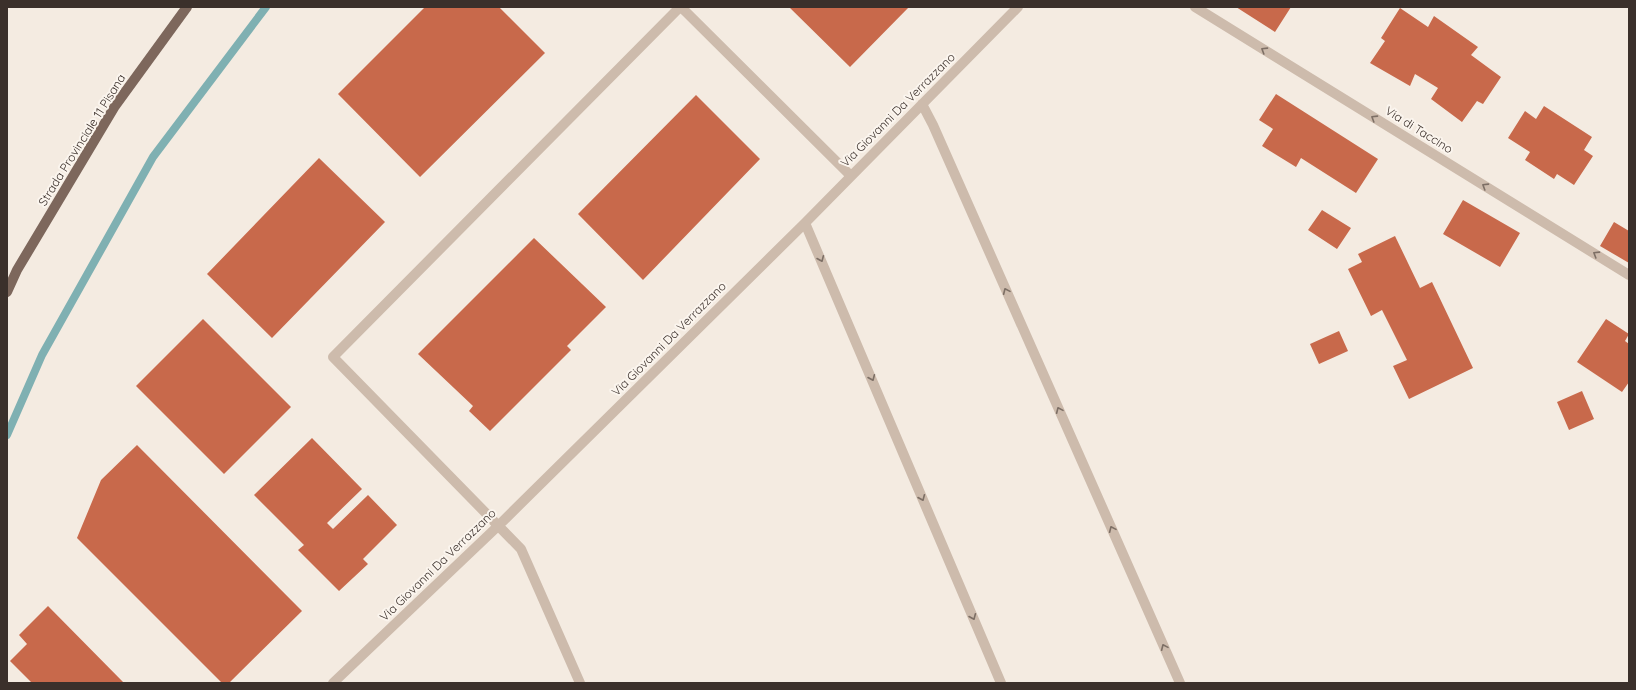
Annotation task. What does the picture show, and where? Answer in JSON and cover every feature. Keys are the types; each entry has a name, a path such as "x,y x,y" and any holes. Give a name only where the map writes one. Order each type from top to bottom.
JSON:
{"main road":[{"name":"Strada Provinciale 11 Pisana","path":"7,292 17,270 116,106 187,7"}],"street":[{"path":"580,683 521,550 333,357 680,7 851,176"},
{"name":"Via Giovanni Da Verrazzano","path":"333,683 498,526 805,223 1018,7"},
{"name":"Via di Taccino","path":"1195,7 1629,275"},
{"path":"922,104 1180,683"},
{"path":"805,223 1001,683"}],"building":[{"path":"425,7 499,7 545,53 420,177 338,94"},
{"path":"789,7 909,7 850,67"},
{"path":"1236,7 1291,7 1275,32"},
{"path":"1400,8 1428,27 1434,16 1478,47 1471,55 1501,77 1483,104 1477,101 1462,122 1431,99 1438,88 1415,74 1410,86 1370,63 1385,41 1381,38"},
{"path":"1276,94 1378,159 1356,193 1301,158 1296,167 1262,146 1273,129 1259,120"},
{"path":"696,95 760,159 643,280 578,214"},
{"path":"1544,106 1592,137 1584,150 1593,156 1574,185 1557,174 1554,179 1525,160 1530,152 1508,138 1525,111 1536,119"},
{"path":"319,158 385,222 272,338 207,274"},
{"path":"1463,200 1520,233 1500,267 1443,234"},
{"path":"1322,210 1351,228 1337,249 1308,230"},
{"path":"1614,222 1629,231 1629,263 1600,246"},
{"path":"1395,236 1420,288 1432,282 1473,368 1409,399 1393,366 1407,360 1382,310 1371,316 1348,269 1362,262 1358,254"},
{"path":"534,238 606,307 567,346 571,350 490,431 469,411 473,406 418,354"},
{"path":"203,319 291,407 224,474 136,386"},
{"path":"1606,319 1629,334 1625,341 1629,344 1629,382 1622,392 1577,362"},
{"path":"1339,331 1348,351 1319,364 1310,344"},
{"path":"1582,391 1594,419 1569,430 1557,402"},
{"path":"312,438 362,489 327,523 333,529 368,495 397,525 363,559 368,564 339,591 298,550 304,545 254,495"},
{"path":"137,445 302,611 229,683 222,683 77,538 101,480"},
{"path":"48,606 124,683 32,683 10,661 27,644 19,635"}],"waterway":[{"path":"7,435 42,355 153,157 266,7"}]}
